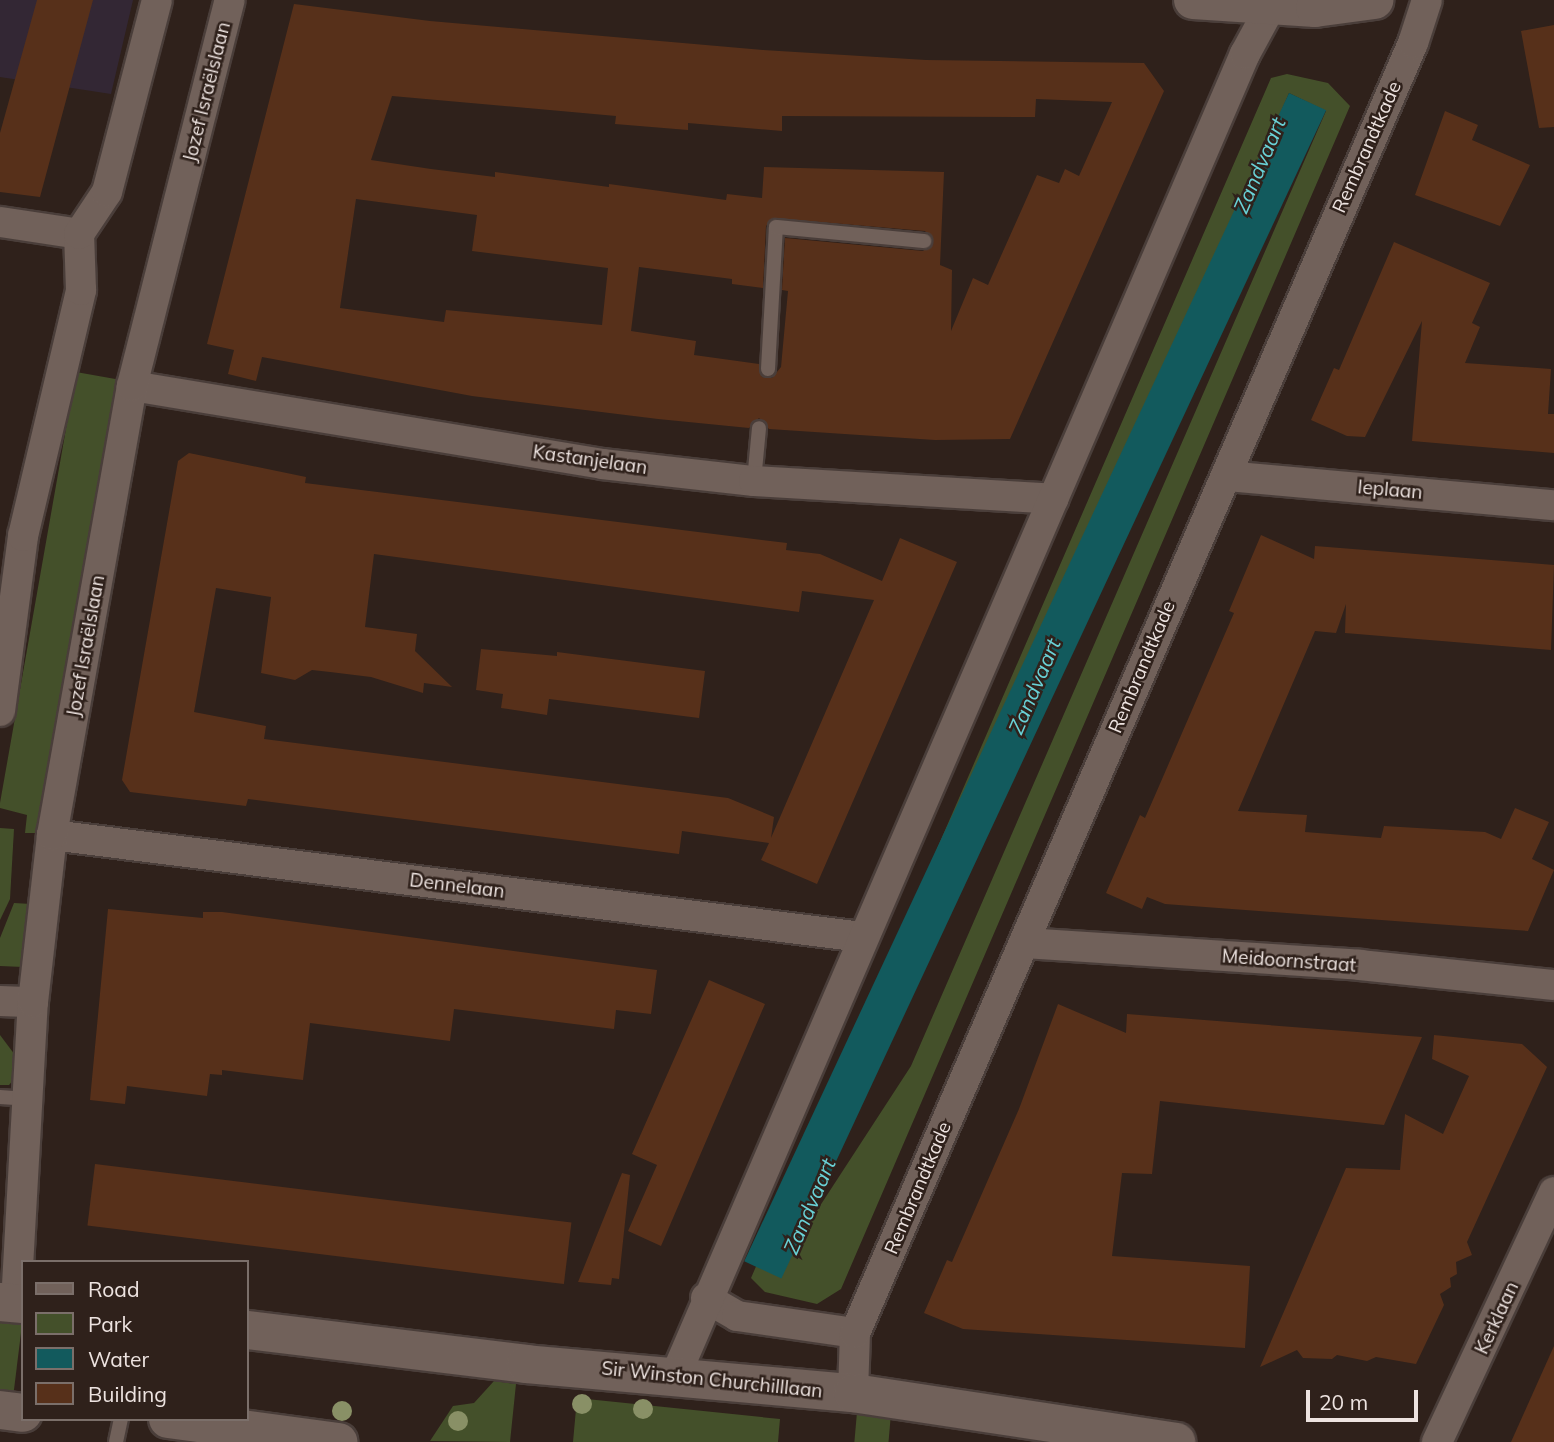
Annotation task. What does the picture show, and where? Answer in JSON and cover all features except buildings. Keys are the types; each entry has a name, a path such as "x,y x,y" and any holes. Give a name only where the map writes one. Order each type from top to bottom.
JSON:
{"street":[{"path":"0,711 23,536 81,290 79,234 107,191 157,0"},
{"name":"Jozef Israëlslaan","path":"13,1303 13,1098 33,1002 52,835 132,386 230,0"},
{"path":"1193,0 1315,8 1374,0"},
{"name":"Rembrandtkade","path":"853,1393 855,1333 1413,43 1427,0"},
{"path":"674,1379 706,1298 1245,54 1273,4"},
{"path":"0,222 79,234"},
{"name":"Kastanjelaan","path":"132,386 602,464 754,481 1053,499"},
{"name":"Ieplaan","path":"1226,476 1554,505"},
{"name":"Dennelaan","path":"52,835 862,937"},
{"name":"Meidoornstraat","path":"1024,943 1360,965 1554,985"},
{"path":"0,1001 33,1002"},
{"name":"Kerklaan","path":"1437,1442 1554,1192"},
{"path":"706,1298 737,1316 855,1333"},
{"name":"Sir Winston Churchilllaan","path":"248,1330 674,1379 853,1393 1176,1442"},
{"path":"183,1421 338,1442"}],"lane":[{"path":"768,369 776,227 924,241"},
{"path":"754,481 759,428"},
{"path":"116,1442 121,1421"}],"shaded area":[{"path":"0,0 133,0 111,94 0,77"}],"green space":[{"path":"1287,74 1328,83 1350,106 841,1289 817,1304 765,1292 751,1278 1271,78","holes":["1289,93 1326,111 911,1066 775,1275"]},
{"path":"76,372 121,380 38,833 25,833 27,815 0,808 0,803"},
{"path":"0,828 14,829 10,899 0,920"},
{"path":"14,903 31,904 23,967 0,966 0,938"},
{"path":"0,1035 15,1055 15,1078 9,1085 0,1085"},
{"path":"0,1315 21,1318 13,1396 0,1395"},
{"path":"494,1381 516,1384 510,1442 430,1441 453,1406 474,1403"},
{"path":"577,1398 780,1419 778,1442 573,1442"},
{"path":"857,1412 891,1415 889,1442 854,1442"}],"water":[{"name":"Zandvaart","path":"1289,93 1326,110 781,1279 744,1261"}]}
